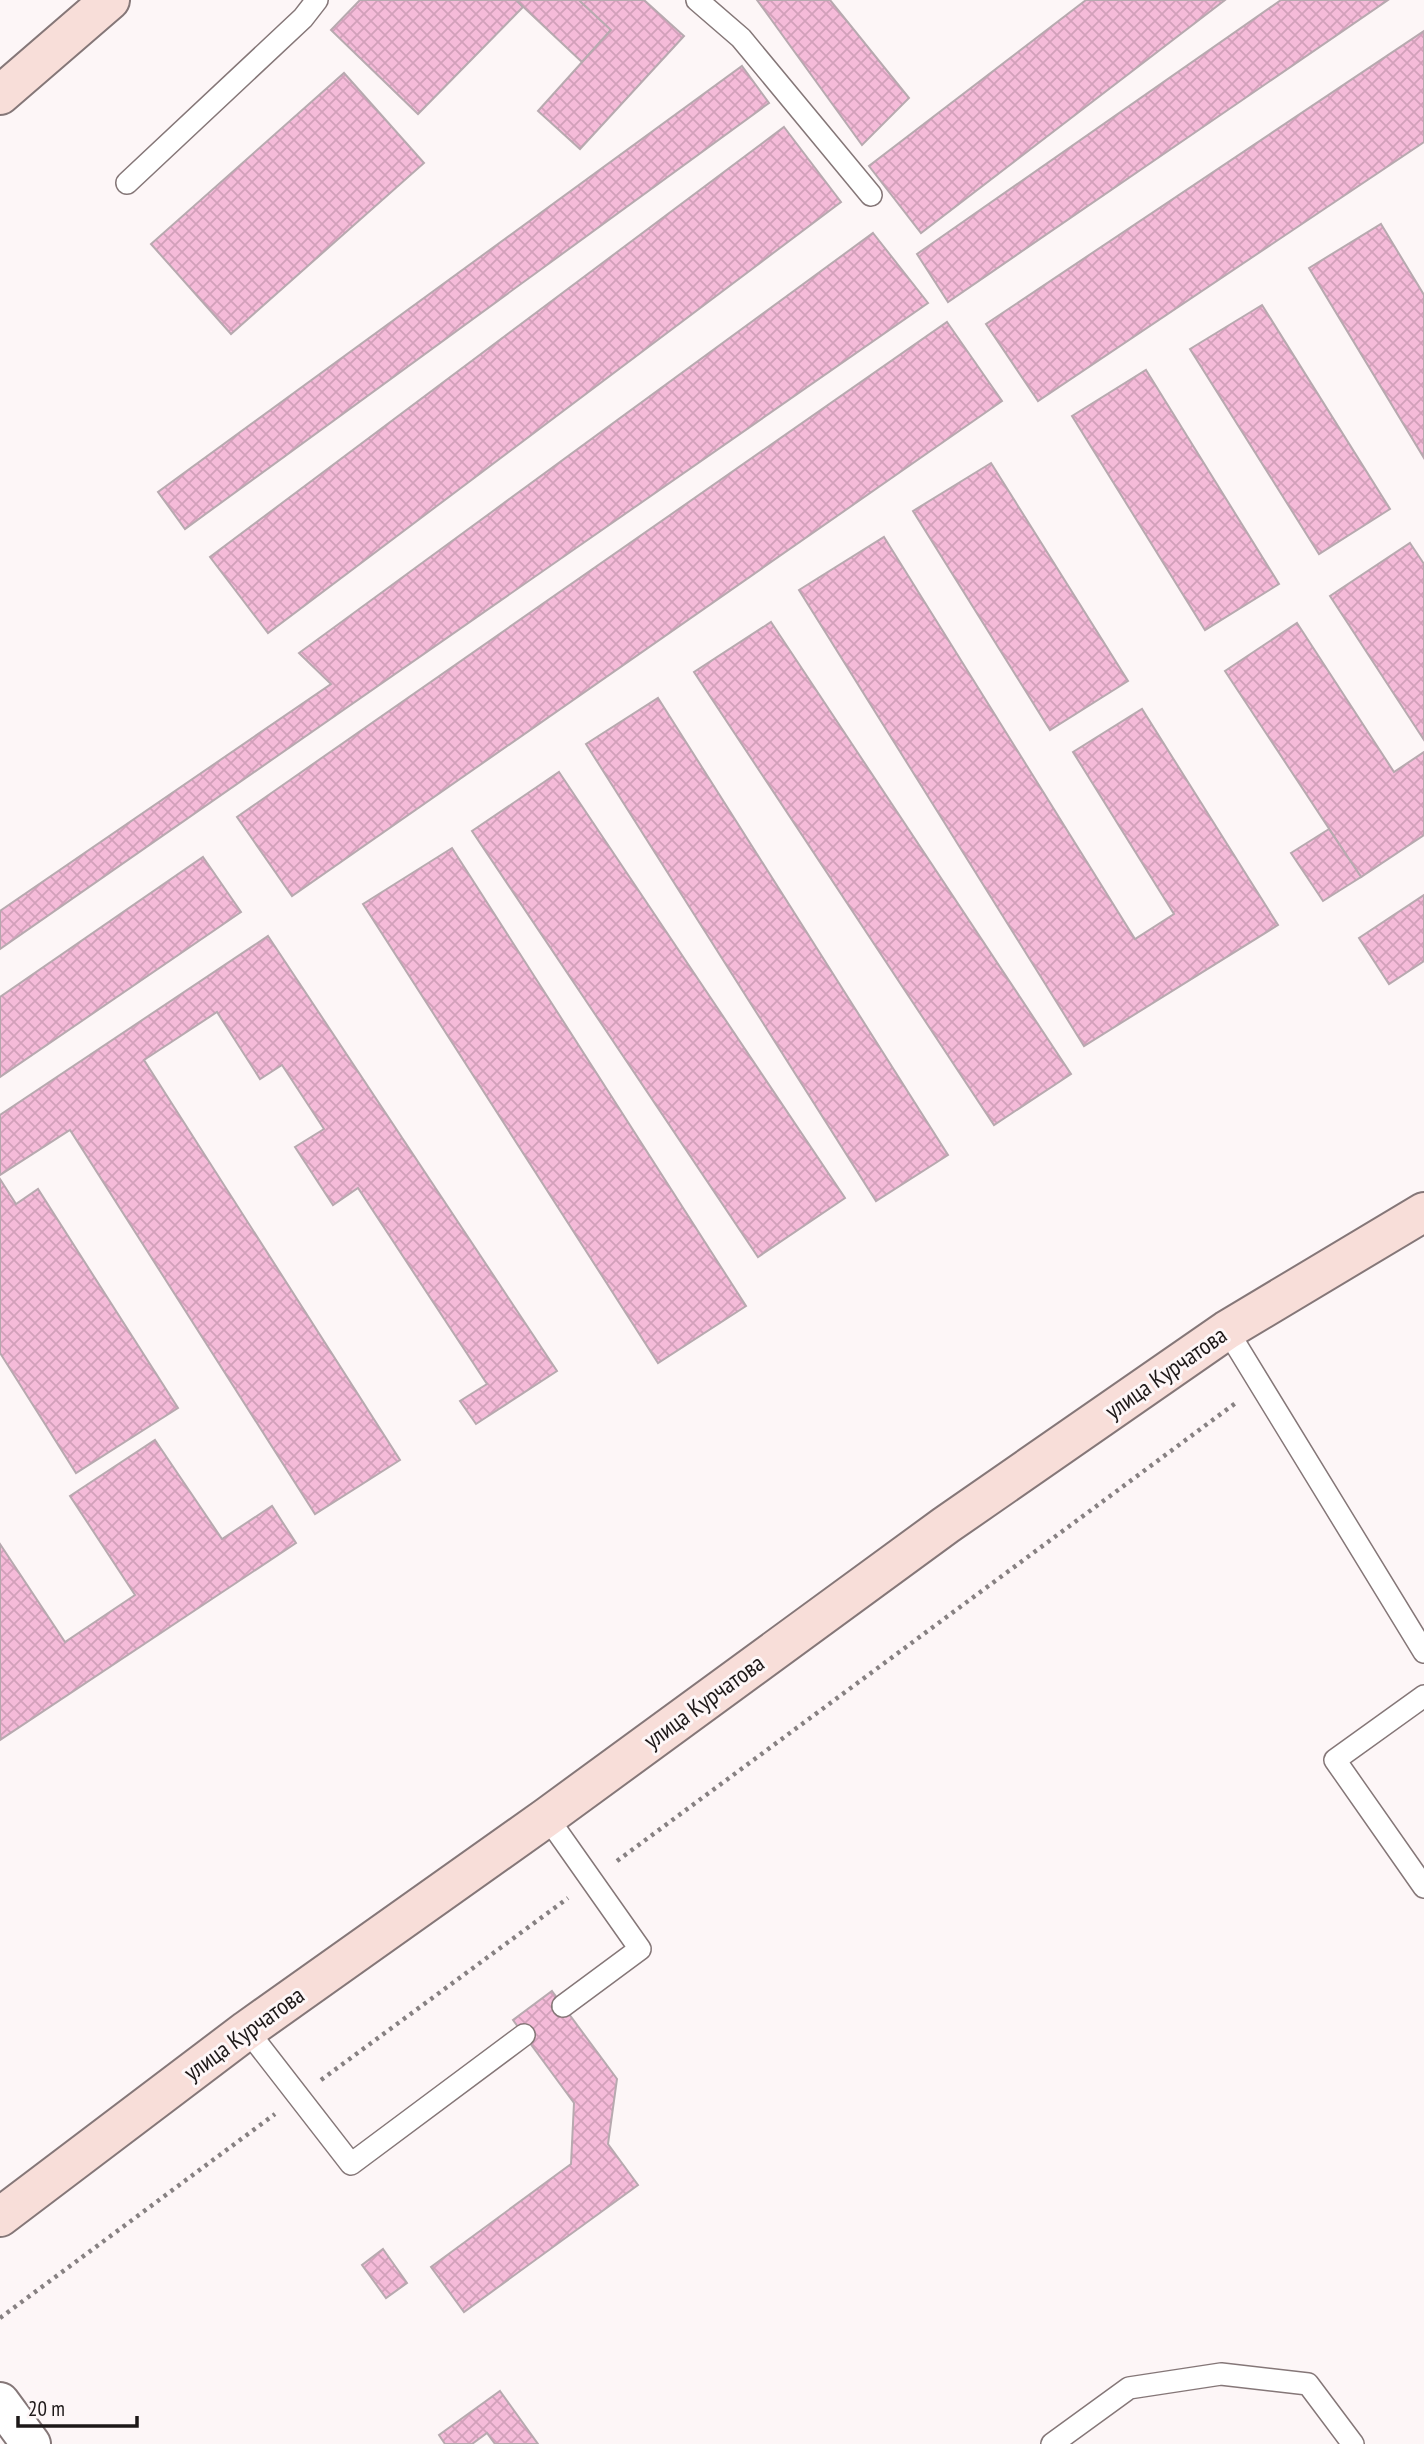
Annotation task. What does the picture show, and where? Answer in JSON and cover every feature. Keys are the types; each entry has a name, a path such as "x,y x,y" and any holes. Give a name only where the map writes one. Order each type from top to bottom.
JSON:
{"main road":[{"path":"0,95 110,0"},
{"path":"1227,1330 1424,1184"},
{"name":"улица Курчатова","path":"0,2217 247,2030 548,1817 946,1525 1227,1330 1424,1212"}],"street":[{"path":"0,2402 31,2444"}],"lane":[{"path":"127,183 303,18 317,0"},
{"path":"697,0 741,38 871,195"},
{"path":"1227,1330 1424,1652"},
{"path":"1424,1696 1335,1759 1424,1887"},
{"path":"548,1817 640,1949 563,2006"},
{"path":"247,2030 351,2165 524,2035"},
{"path":"1052,2444 1129,2388 1222,2374 1308,2384 1353,2444"}],"path":[{"path":"0,2318 1260,1384"}],"building":[{"path":"360,0 516,0 523,7 418,114 331,30"},
{"path":"516,0 579,0 611,30 582,62"},
{"path":"579,0 644,0 684,36 580,149 538,111 611,30"},
{"path":"757,0 830,0 909,98 862,145"},
{"path":"1086,0 1225,0 921,233 869,166"},
{"path":"1281,0 1388,0 948,302 917,254"},
{"path":"1424,31 1424,142 1038,401 986,324"},
{"path":"742,66 769,103 185,529 158,492"},
{"path":"344,73 424,163 231,334 151,244"},
{"path":"784,127 841,202 268,633 210,557"},
{"path":"1381,224 1424,295 1424,458 1309,268"},
{"path":"873,233 928,303 0,949 0,911 331,684 299,653"},
{"path":"1262,305 1390,509 1319,554 1190,349"},
{"path":"947,322 1002,401 292,896 237,817"},
{"path":"1146,370 1279,584 1205,630 1072,416"},
{"path":"991,463 1128,681 1050,730 913,511"},
{"path":"884,537 1135,939 1174,914 1073,752 1142,709 1278,925 1084,1046 799,590"},
{"path":"1410,543 1424,564 1424,740 1330,596"},
{"path":"771,622 1071,1074 994,1125 694,672"},
{"path":"1297,623 1394,772 1424,752 1424,835 1361,877 1225,671"},
{"path":"658,698 948,1155 876,1201 586,744"},
{"path":"559,772 845,1198 758,1257 472,831"},
{"path":"1329,829 1361,877 1323,901 1291,853"},
{"path":"452,848 746,1306 658,1363 363,904"},
{"path":"203,857 241,912 0,1077 0,997"},
{"path":"1424,895 1424,961 1389,984 1359,938"},
{"path":"268,936 557,1371 476,1424 460,1401 487,1384 358,1188 333,1205 295,1147 324,1129 282,1065 260,1079 217,1012 144,1060 400,1460 315,1514 70,1130 0,1175 0,1115"},
{"path":"0,1179 16,1204 38,1189 178,1408 76,1473 0,1353"},
{"path":"155,1440 222,1539 272,1506 296,1543 0,1740 0,1544 65,1642 135,1595 70,1496"},
{"path":"552,1991 617,2079 608,2144 638,2185 464,2312 431,2267 571,2164 574,2103 513,2020"},
{"path":"383,2249 407,2283 386,2298 362,2265"},
{"path":"500,2391 538,2444 495,2444 487,2433 472,2444 445,2444 439,2435"}]}
